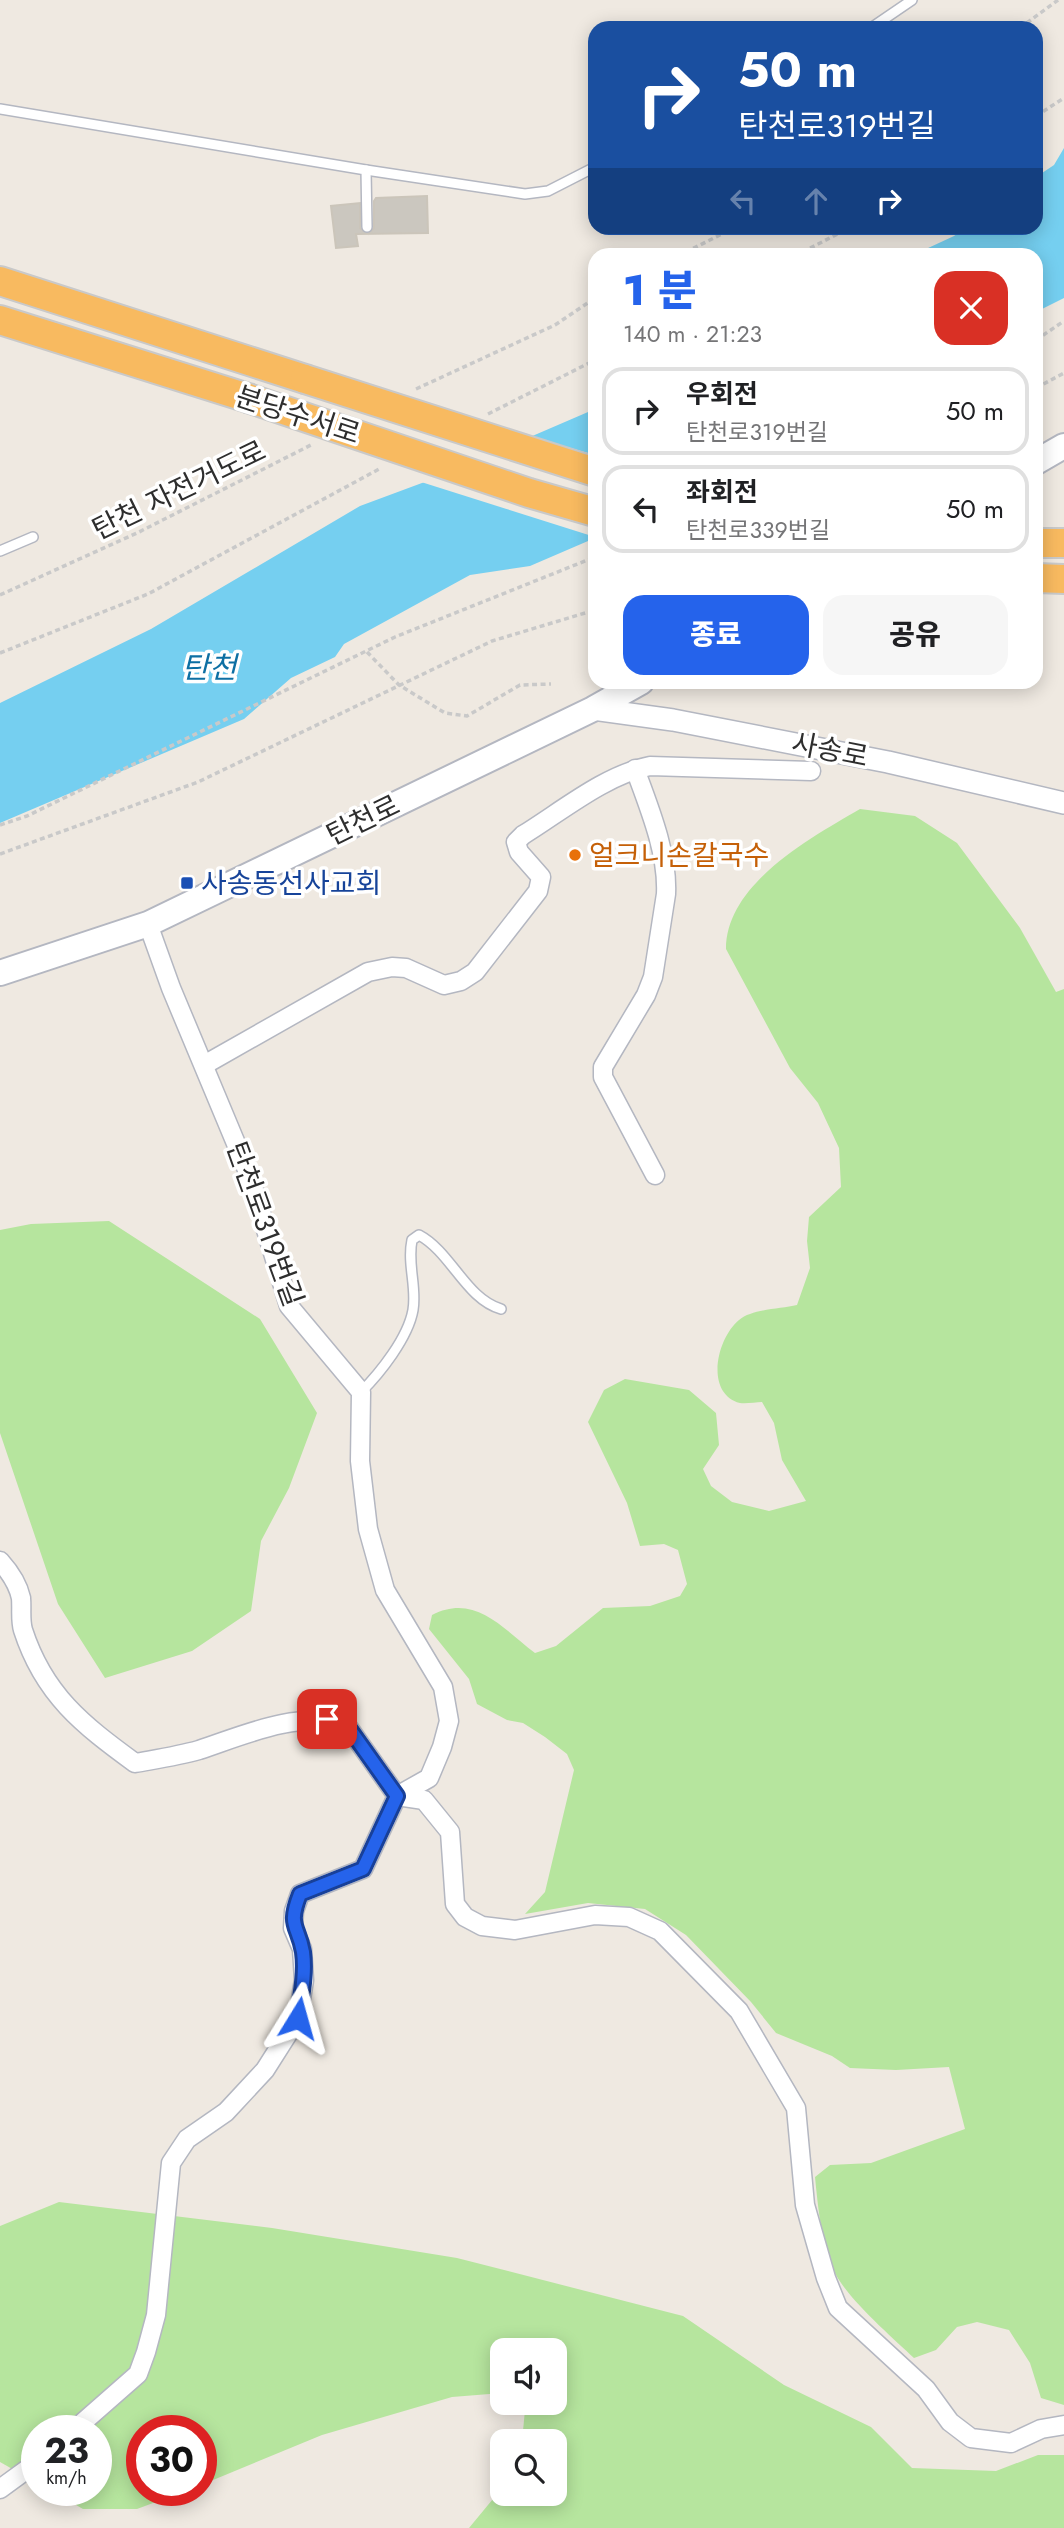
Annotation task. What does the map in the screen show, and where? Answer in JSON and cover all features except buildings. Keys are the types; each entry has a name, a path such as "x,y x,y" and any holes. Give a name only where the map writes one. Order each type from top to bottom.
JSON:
{"highway":[{"name":"분당수서로","path":"0,281 588,470"},
{"name":"분당수서로","path":"0,320 588,510"},
{"path":"1043,543 1064,544"},
{"path":"1043,579 1064,579"}],"main road":[{"path":"1043,458 1064,446"},
{"name":"탄천로","path":"0,973 148,924 593,709 629,689"}],"street":[{"name":"사송로","path":"593,709 673,720 812,747 1064,803"},
{"path":"204,1065 368,972 392,967 406,968 444,985 452,985 468,976 538,891 541,877 519,852 516,842 593,792 635,769 650,766 811,771"},
{"path":"635,769 651,815 666,882 666,894 653,977 640,1005 607,1058 603,1077 655,1175"},
{"name":"탄천로319번길","path":"148,924 171,988 250,1177 289,1306 361,1392"},
{"path":"91,2415 138,2374 146,2352 156,2315 171,2163 187,2139 226,2112 265,2070 298,2018 304,1980 302,1949 293,1928 293,1911 300,1894 363,1869 397,1796 429,1778 449,1721 443,1687 385,1591 368,1529 360,1461 361,1392"},
{"path":"0,1561 10,1573 20,1597 22,1627 40,1674 74,1715 135,1763 174,1757 276,1724 327,1719 346,1724 397,1796 424,1800 450,1832 455,1904 465,1917 482,1926 515,1930 595,1915 629,1917 660,1931 739,2011 796,2108 805,2205 826,2278 838,2308 926,2389 950,2422 971,2438 1011,2443 1041,2429 1064,2425"},
{"path":"0,2489 21,2474"}],"lane":[{"path":"881,21 912,0"},
{"path":"0,109 526,194 548,191 588,171"},
{"path":"366,170 367,227"},
{"path":"0,551 33,537"},
{"path":"361,1392 382,1372 413,1310 408,1256 412,1240 419,1235 429,1240 455,1266 486,1305 501,1309"}],"path":[{"path":"1030,21 1058,0"},
{"path":"1043,112 1064,98"},
{"path":"694,248 720,235"},
{"path":"810,248 836,235"},
{"path":"413,390 555,325 588,303"},
{"path":"1043,335 1064,321"},
{"path":"482,417 588,364"},
{"path":"1043,384 1064,373"},
{"name":"탄천 자전거도로","path":"0,595 137,533 321,439"},
{"path":"0,653 148,594 388,464"},
{"path":"0,825 27,816 366,651 588,560"},
{"path":"0,854 198,782 492,641 588,612"},
{"path":"366,651 399,685 445,713 467,716 520,685 551,684"}],"green space":[{"path":"860,809 915,816 957,843 1020,928 1056,992 1064,989 1064,2405 1041,2398 1030,2363 1009,2330 977,2322 957,2327 936,2350 914,2358 848,2292 829,2258 815,2177 830,2165 871,2163 965,2129 949,2067 896,2070 850,2068 832,2056 776,2033 751,2002 686,1935 645,1909 588,1903 525,1914 545,1892 574,1770 567,1754 545,1737 523,1723 507,1720 477,1704 469,1679 429,1629 432,1615 447,1609 462,1608 487,1616 535,1653 556,1646 603,1608 650,1606 680,1596 687,1584 678,1550 664,1544 640,1546 627,1503 588,1422 604,1390 625,1379 689,1390 716,1413 719,1445 703,1469 711,1486 732,1502 769,1511 806,1501 782,1460 774,1423 762,1402 740,1403 729,1397 718,1377 718,1364 725,1339 739,1320 759,1311 797,1305 810,1268 807,1241 809,1217 841,1187 839,1148 818,1103 790,1068 726,949 730,926 740,904 755,884 796,849"},
{"path":"109,1221 260,1319 317,1413 289,1488 261,1541 251,1611 192,1651 105,1678 58,1604 0,1433 0,1230 31,1224"},
{"path":"59,2202 272,2228 457,2258 683,2316 784,2385 871,2427 912,2468 996,2471 1038,2455 1064,2455 1064,2528 469,2528 490,2503 490,2506 567,2506 567,2429 523,2429 525,2415 567,2415 567,2338 490,2338 490,2394 452,2397 322,2435 217,2478 217,2415 126,2415 126,2506 145,2506 137,2509 83,2509 78,2506 112,2506 112,2415 21,2415 21,2474 0,2462 0,2226"}],"water":[{"path":"1064,148 1064,298 1043,308 1043,248 928,248 955,235 1043,235 1043,172 1054,165"},
{"name":"탄천","path":"588,412 588,541 530,566 470,575 344,644 335,657 291,678 244,719 0,823 0,703 151,629 360,506 430,480"}],"pier":[{"path":"525,435 588,453 588,535 418,481"}],"place":[{"name":"얼크니손칼국수","path":"575,855"},
{"name":"사송동선사교회","path":"187,883"}],"route":[{"path":"298,2018 304,1980 302,1949 293,1928 293,1911 300,1894 363,1869 377,1844 388,1812 397,1796 346,1724 327,1719"}]}
